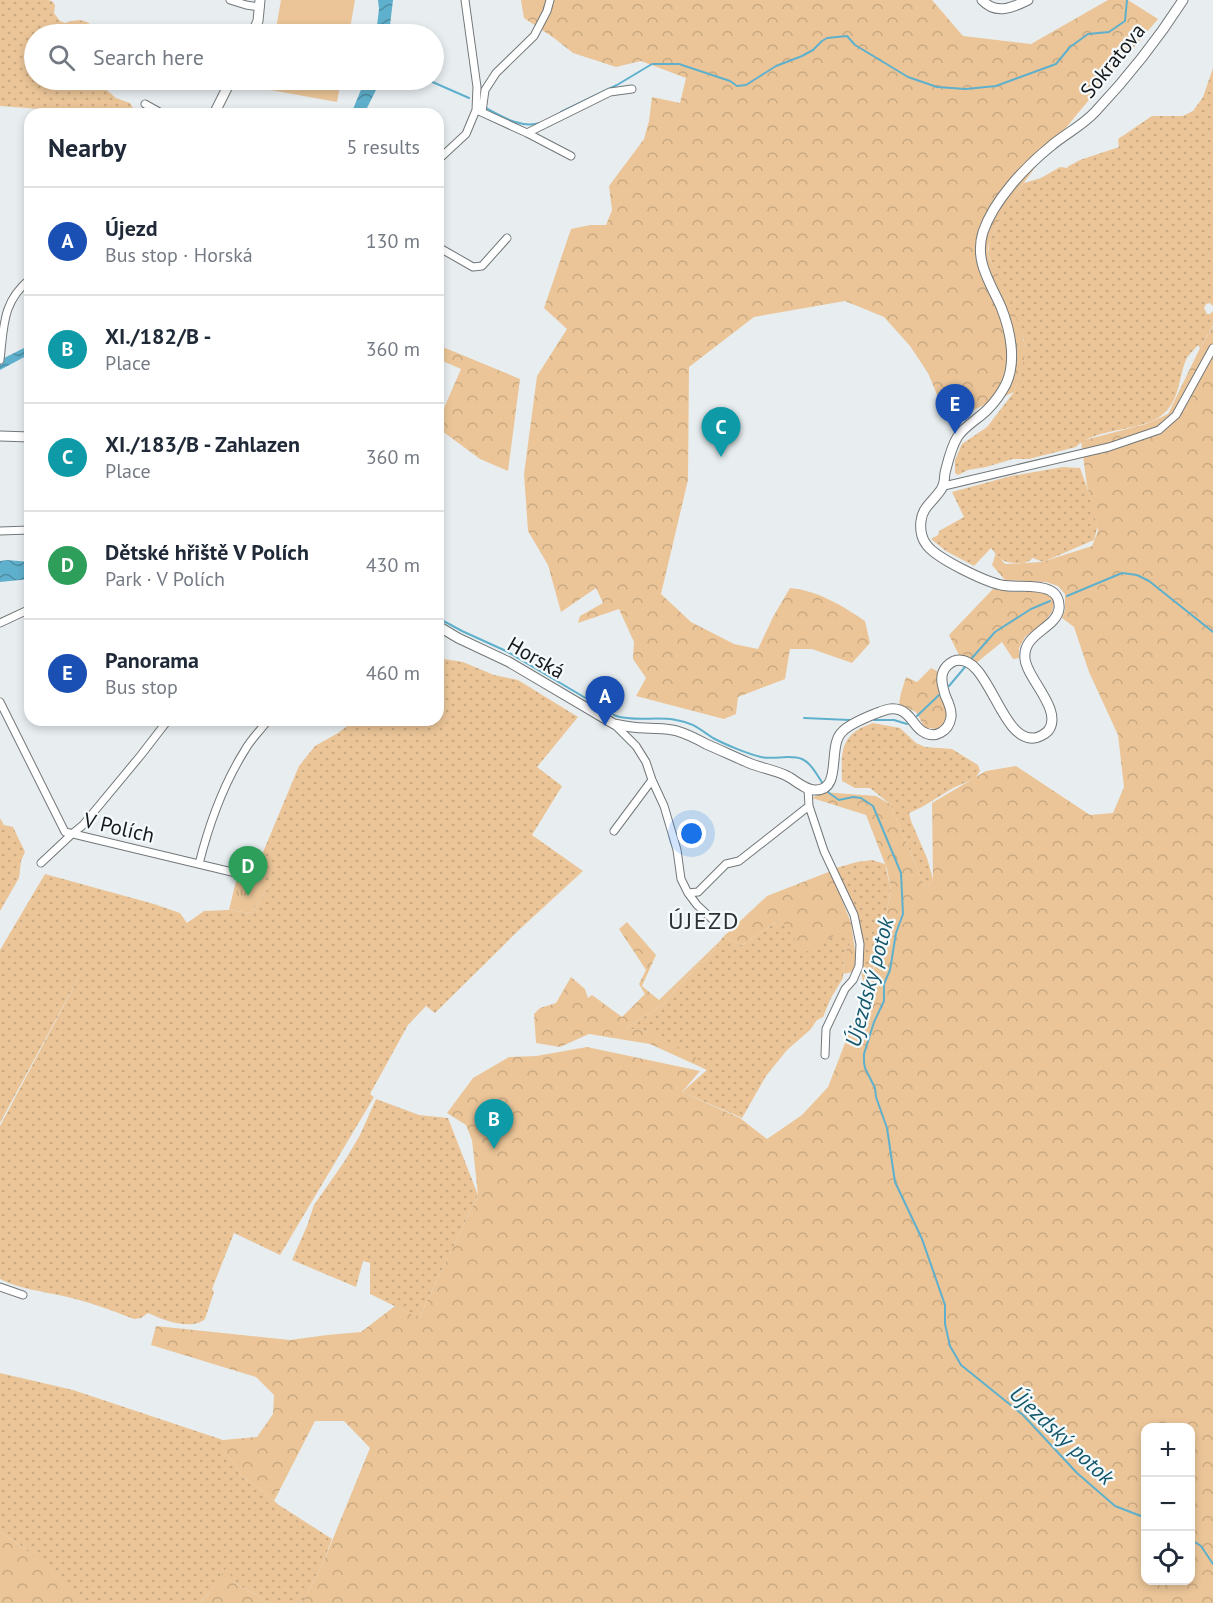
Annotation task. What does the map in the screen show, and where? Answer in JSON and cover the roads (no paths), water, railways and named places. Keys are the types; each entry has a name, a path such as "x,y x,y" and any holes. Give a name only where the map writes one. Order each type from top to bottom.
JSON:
{"street":[{"path":"230,0 246,5 260,3 257,24"},
{"path":"465,0 479,111"},
{"path":"444,154 466,134 479,111 485,90 496,73 534,36 550,0"},
{"path":"982,0 987,5 1001,10 1013,8 1028,0"},
{"name":"Sokratova","path":"944,486 951,451 958,436 988,409 1006,386 1010,371 1012,352 1007,328 980,259 982,237 989,218 1023,172 1052,144 1077,128 1093,114 1139,60 1183,0"},
{"path":"527,133 610,92 632,89"},
{"path":"217,108 226,90"},
{"path":"145,104 152,108"},
{"path":"479,111 571,156"},
{"path":"444,250 473,267 482,266 507,238"},
{"path":"0,358 9,304 24,284"},
{"path":"0,308 9,304"},
{"path":"614,724 674,730 759,767 783,774 808,789 824,787 833,774 835,744 841,732 860,721 893,708 910,716 918,728 926,734 938,735 946,729 951,721 951,711 943,687 942,675 945,668 959,660 966,661 981,675 1017,732 1029,738 1038,738 1048,731 1052,717 1048,704 1028,669 1025,650 1029,641 1056,617 1059,608 1058,597 1052,590 1003,586 991,582 940,556 922,537 920,524 923,511 944,486 1109,447 1159,430 1176,416 1213,348"},
{"path":"0,436 24,437"},
{"path":"0,531 24,530"},
{"path":"0,623 24,612"},
{"name":"Horská","path":"444,630 509,662 614,724"},
{"name":"V Polích","path":"0,702 65,832 236,873"},
{"path":"614,724 636,746 646,762 651,780 664,807 677,850 681,879 688,894 713,920"},
{"path":"42,863 83,825 163,726"},
{"path":"199,864 207,832 223,790 246,748 263,726"},
{"path":"614,831 651,780"},
{"path":"808,789 809,806 824,851 854,915 860,944 859,966 826,1029 825,1055"},
{"path":"688,894 698,892 726,864 739,861 809,806"},
{"path":"0,1287 23,1295"}],"water":[{"path":"378,0 393,0 390,24 377,24"},
{"path":"361,90 376,90 367,108 353,108"},
{"path":"24,348 24,357 0,370 0,360"},
{"path":"0,561 24,561 24,580 0,582"}],"waterway":[{"path":"561,112 617,85 652,64 679,64 730,81 737,86 746,85 776,66 813,50 827,38 847,36 855,45 908,77 937,87 966,89 996,86 1056,64 1070,47 1088,34 1109,32 1125,21 1127,0"},
{"path":"444,87 469,98"},
{"path":"484,107 518,123 540,123"},
{"path":"1067,596 1122,573 1137,575 1149,581 1213,632"},
{"path":"972,658 995,632 1031,609 1050,601"},
{"name":"Újezdský potok","path":"444,621 506,651 616,716 631,719 682,721 723,743 756,756 802,759 823,784"},
{"path":"949,686 965,667"},
{"path":"917,716 939,695"},
{"path":"804,718 850,720"},
{"path":"874,720 894,720 907,724"},
{"name":"Újezdský potok","path":"826,789 839,800 861,798 873,806 901,873 903,914 896,933 890,970 884,984 884,1001 874,1022 864,1054 864,1062 875,1088 887,1128 895,1182 922,1239 945,1305 945,1324 950,1346 961,1365 1023,1415 1077,1473 1115,1506 1141,1516"},
{"name":"Újezdský potok","path":"1195,1542 1201,1546 1213,1564"}],"place":[{"name":"Panorama","path":"955,434"},
{"name":"XI./183/B - Zahlazen","path":"721,457"},
{"name":"Újezd","path":"605,726"},
{"name":"Dětské hřiště V Polích","path":"248,896"},
{"name":"XI./182/B -","path":"494,1149"}],"district":[{"name":"ÚJEZD","path":"704,921"}]}
